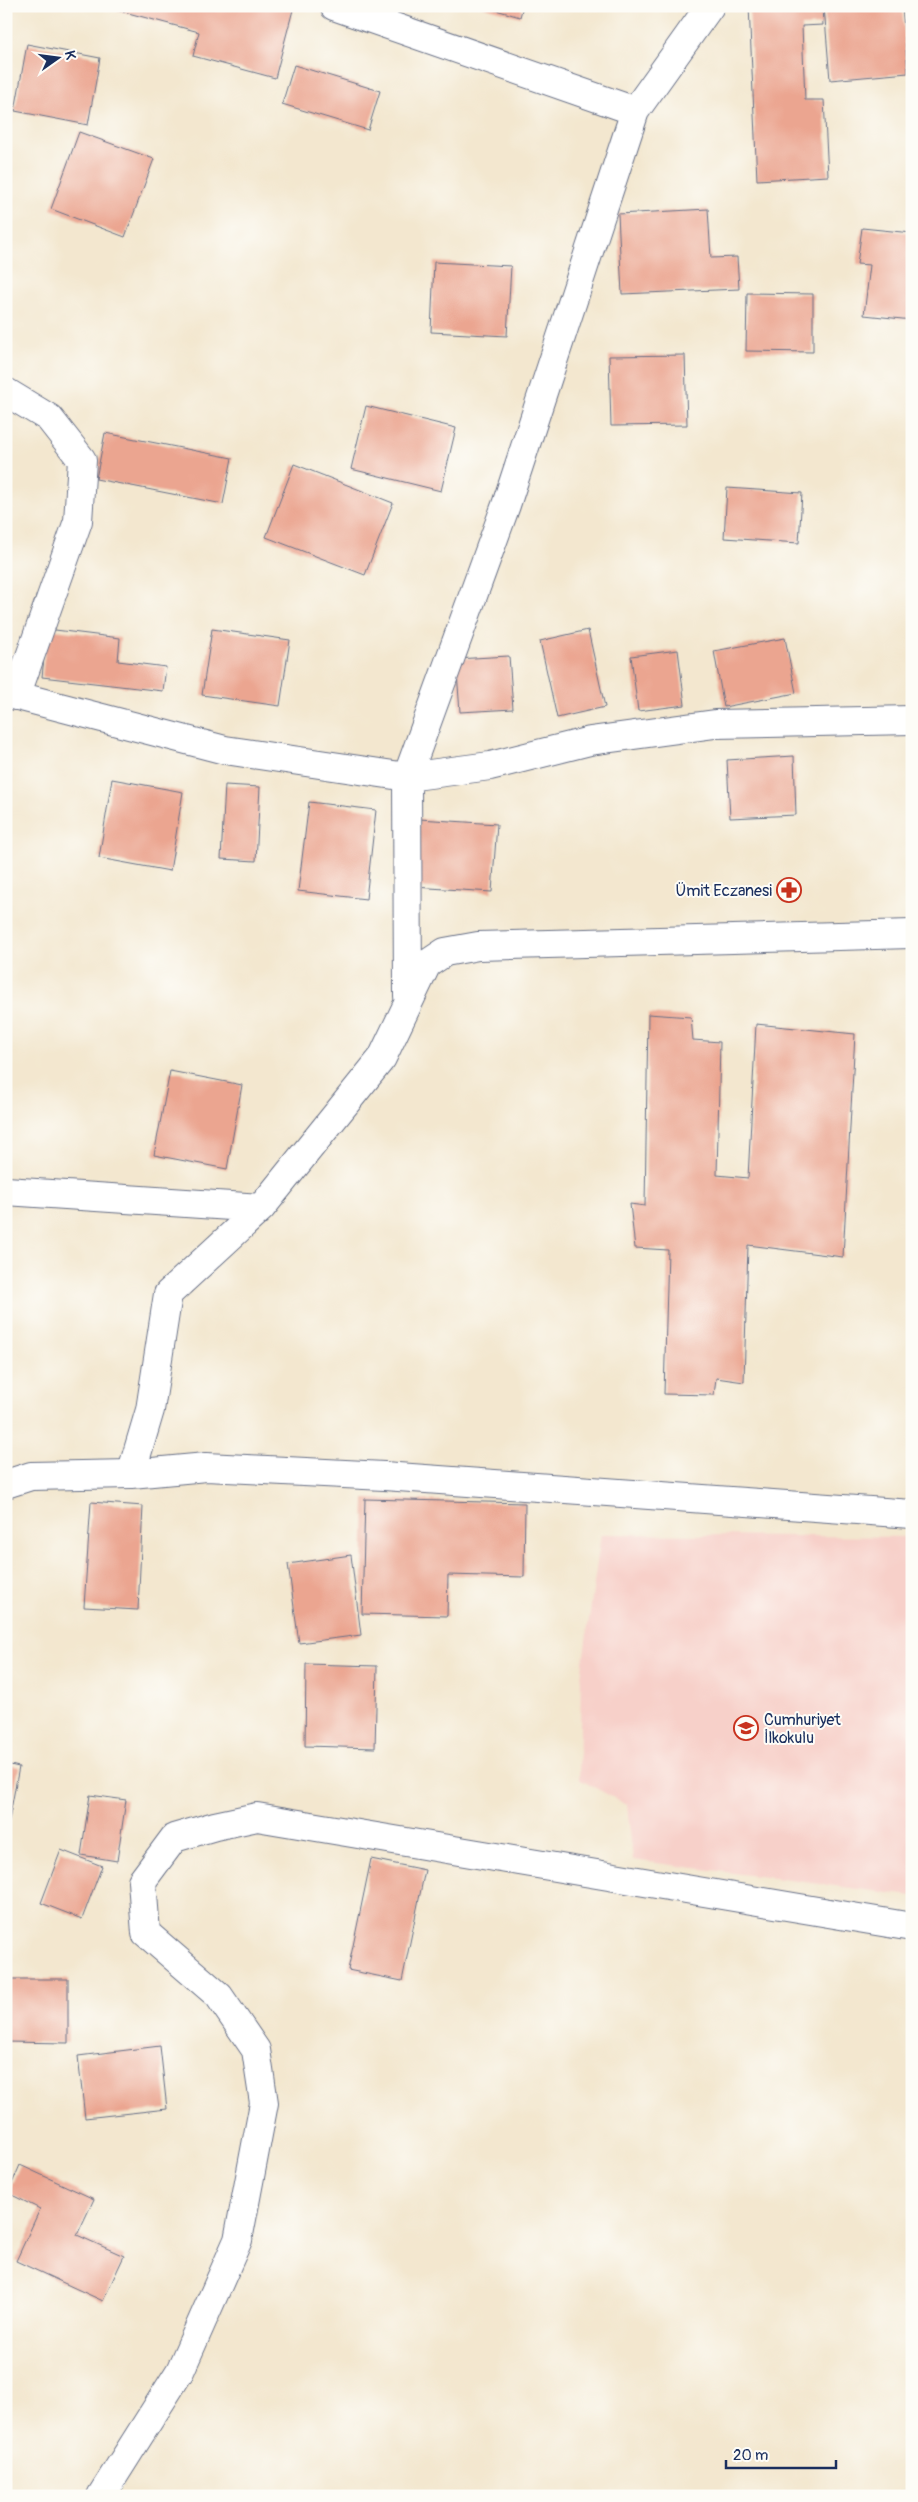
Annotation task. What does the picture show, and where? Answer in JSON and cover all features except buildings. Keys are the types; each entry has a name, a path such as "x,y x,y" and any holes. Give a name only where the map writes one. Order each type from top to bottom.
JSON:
{"street":[{"path":"334,6 635,111"},
{"path":"408,1002 407,777 506,505 635,111 710,6"},
{"path":"6,392 49,418 82,460 78,521 11,694 225,750 407,777 490,766 590,742 716,724 912,720"},
{"path":"131,1474 150,1410 168,1294 261,1208 382,1058 427,964 445,952 478,946 912,934"},
{"path":"6,1191 261,1208"},
{"path":"6,1484 32,1476 131,1474 206,1467 384,1476 912,1514"},
{"path":"101,2496 180,2371 238,2240 264,2102 256,2050 219,1996 146,1933 142,1881 174,1838 215,1826 257,1818 912,1927"}],"shaded area":[{"name":"Cumhuriyet İlkokulu","path":"601,1534 912,1537 912,1896 633,1860 627,1805 579,1779 581,1676"}],"place":[{"name":"Ümit Eczanesi","path":"789,890"},
{"name":"Cumhuriyet İlkokulu","path":"746,1728"}]}
